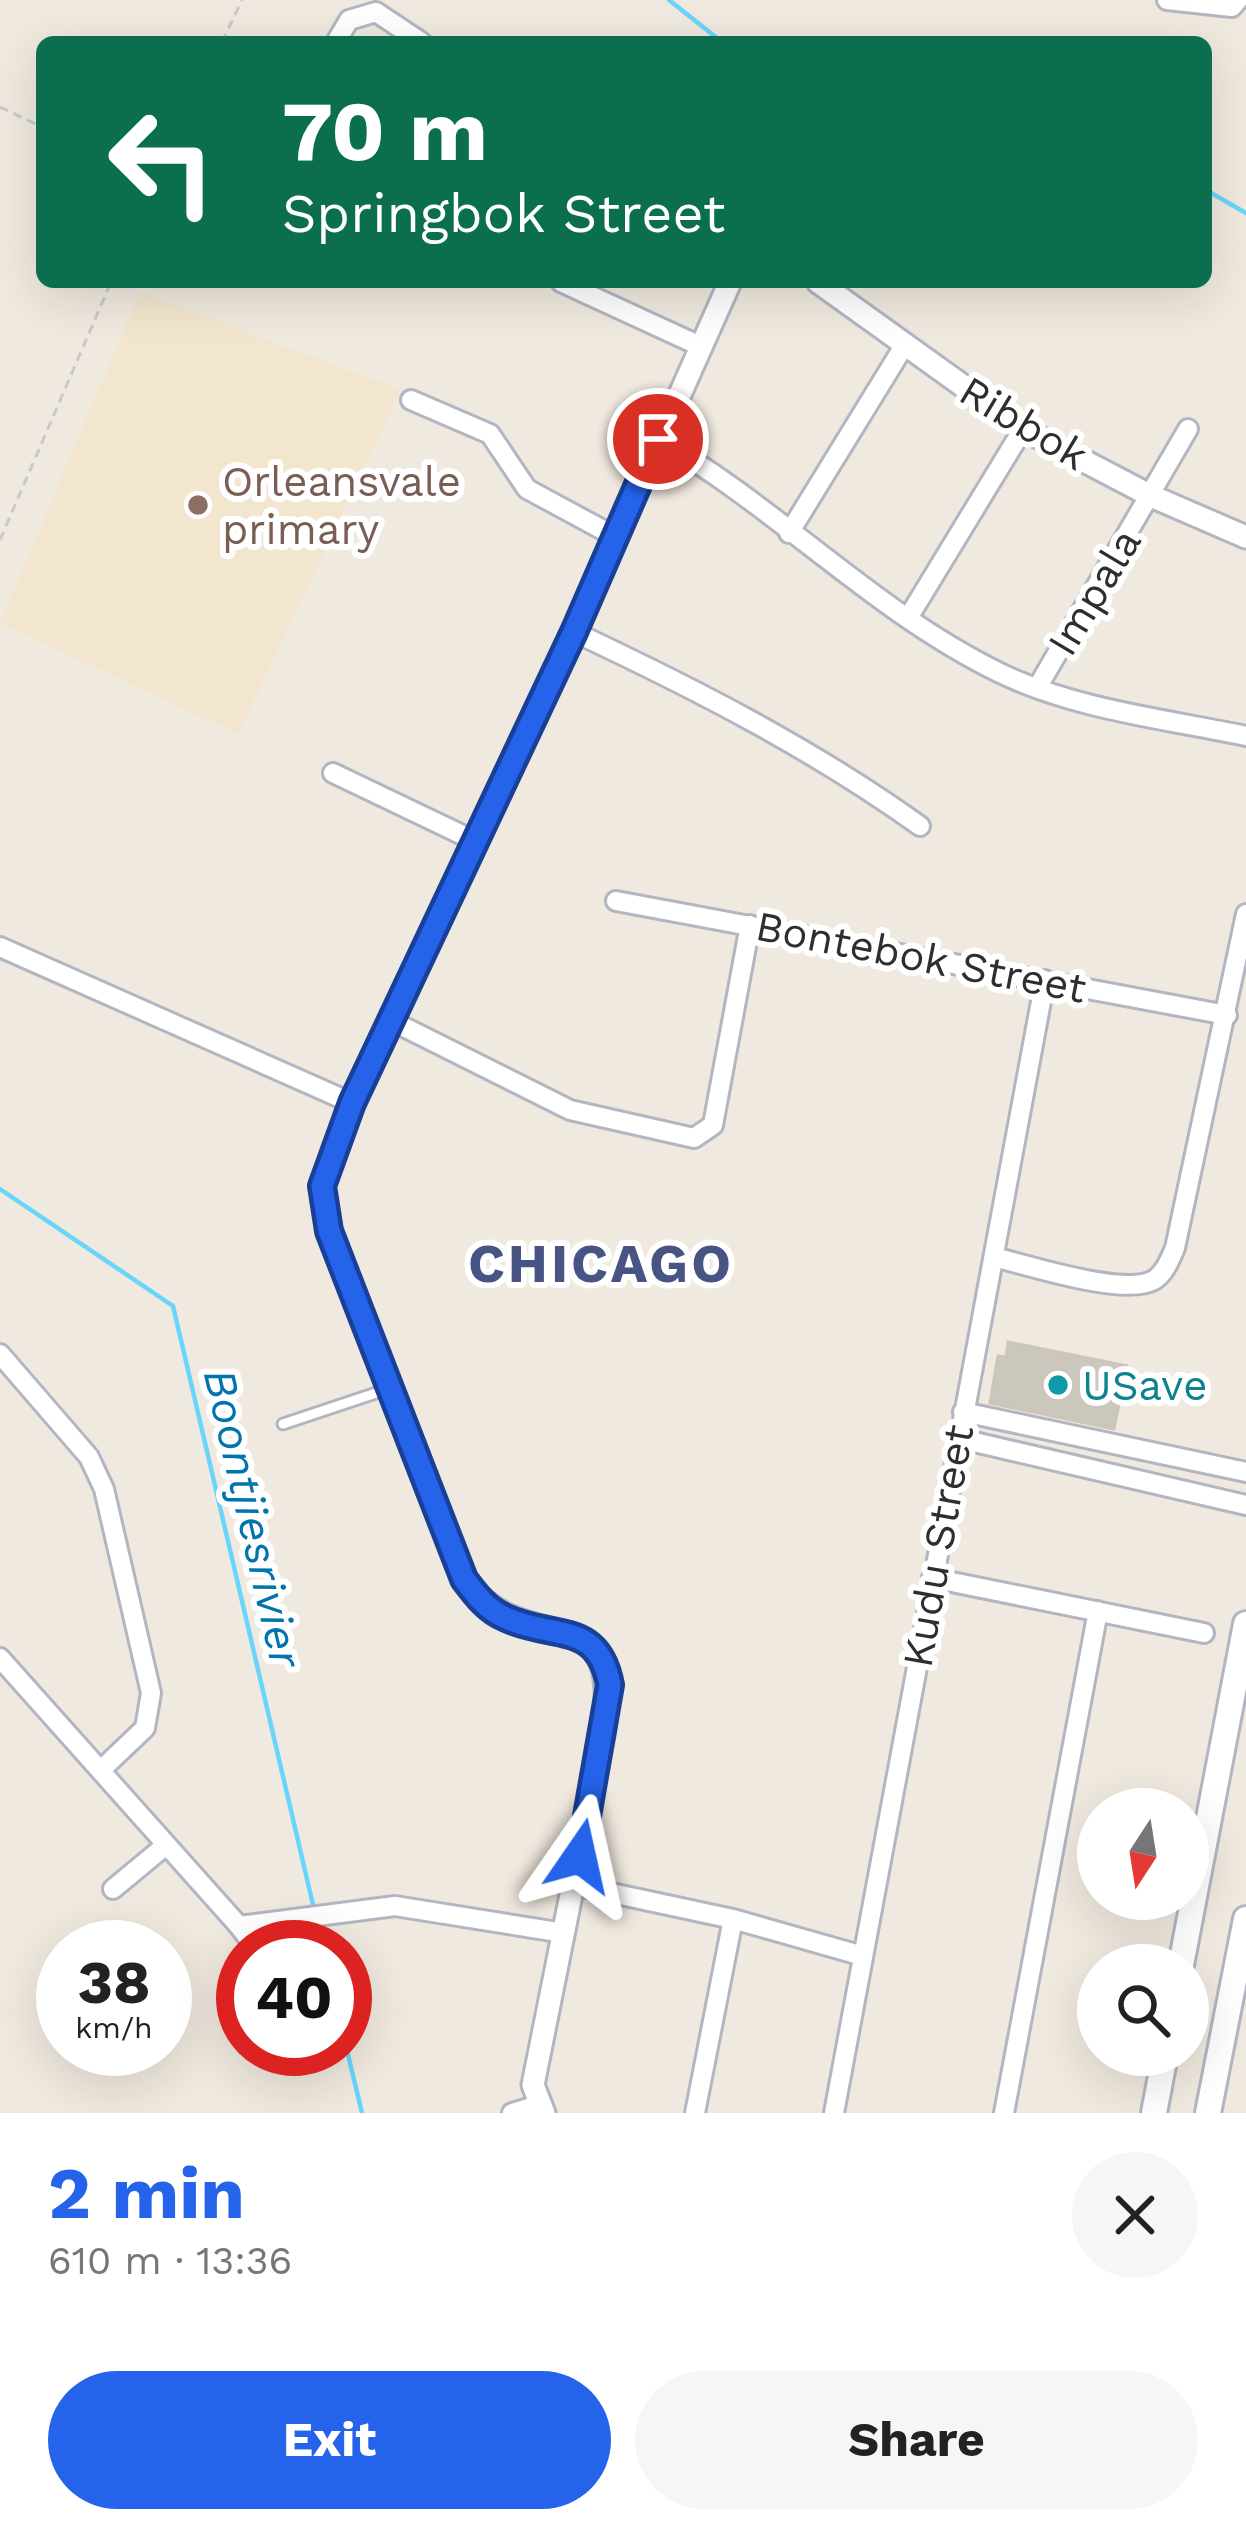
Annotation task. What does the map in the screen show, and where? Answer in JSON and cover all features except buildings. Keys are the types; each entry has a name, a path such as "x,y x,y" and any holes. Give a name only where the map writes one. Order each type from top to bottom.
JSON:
{"main road":[{"path":"1185,1944 1246,1624"},
{"path":"1208,2113 1246,1919"},
{"path":"1154,2113 1161,2076"}],"street":[{"path":"1167,0 1211,9 1232,7 1238,0"},
{"path":"340,36 350,20 376,12 412,36"},
{"path":"575,288 700,346"},
{"path":"512,2113 541,2109 533,2086 610,1685 606,1664 597,1649 575,1636 506,1619 482,1603 464,1579 388,1389 324,1208 327,1163 473,839 574,632 727,288"},
{"name":"Ribbok","path":"826,288 1023,429 1151,496 1246,537"},
{"path":"789,533 904,346"},
{"path":"411,400 490,434 526,490 616,537"},
{"path":"908,618 1023,429"},
{"name":"Impala","path":"1036,688 1188,429"},
{"path":"658,439 729,480 789,533 908,618 997,672 1036,688 1246,736"},
{"path":"574,632 746,716 854,779 920,826"},
{"path":"333,773 473,839"},
{"name":"Bontebok Street","path":"616,901 1227,1015"},
{"path":"994,1257 1128,1284 1152,1282 1166,1268 1227,1015 1246,914"},
{"path":"390,1020 570,1111 676,1137 707,1134 717,1110 750,925"},
{"path":"0,946 352,1103"},
{"name":"Kudu Street","path":"834,2113 1045,980"},
{"path":"0,1354 88,1457 104,1490 152,1694 146,1728 102,1768"},
{"path":"963,1412 1246,1472"},
{"path":"957,1438 1246,1505"},
{"path":"932,1578 1204,1634"},
{"path":"1004,2113 1098,1611"},
{"path":"0,1658 233,1920"},
{"path":"113,1889 166,1845"},
{"path":"574,1885 733,1919 863,1956"},
{"path":"282,1920 421,1908 564,1933"},
{"path":"695,2113 733,1919"}],"lane":[{"path":"283,1424 388,1389"}],"path":[{"path":"225,36 242,0"},
{"path":"0,107 36,124"},
{"path":"0,540 108,288"}],"shaded area":[{"name":"Orleansvale primary","path":"140,292 401,390 238,734 0,623"}],"waterway":[{"path":"669,0 714,36"},
{"path":"1212,193 1246,213"},
{"name":"Boontjiesrivier","path":"0,1189 173,1306 314,1909"},
{"name":"Boontjiesrivier","path":"353,2076 362,2113"}],"place":[{"name":"Orleansvale primary","path":"198,505"},
{"name":"USave","path":"1058,1385"}],"district":[{"name":"CHICAGO","path":"601,1263"}],"route":[{"path":"580,1856 610,1685 606,1664 597,1649 575,1636 506,1619 482,1603 464,1579 329,1231 322,1186 352,1103 574,632 658,439"}]}
